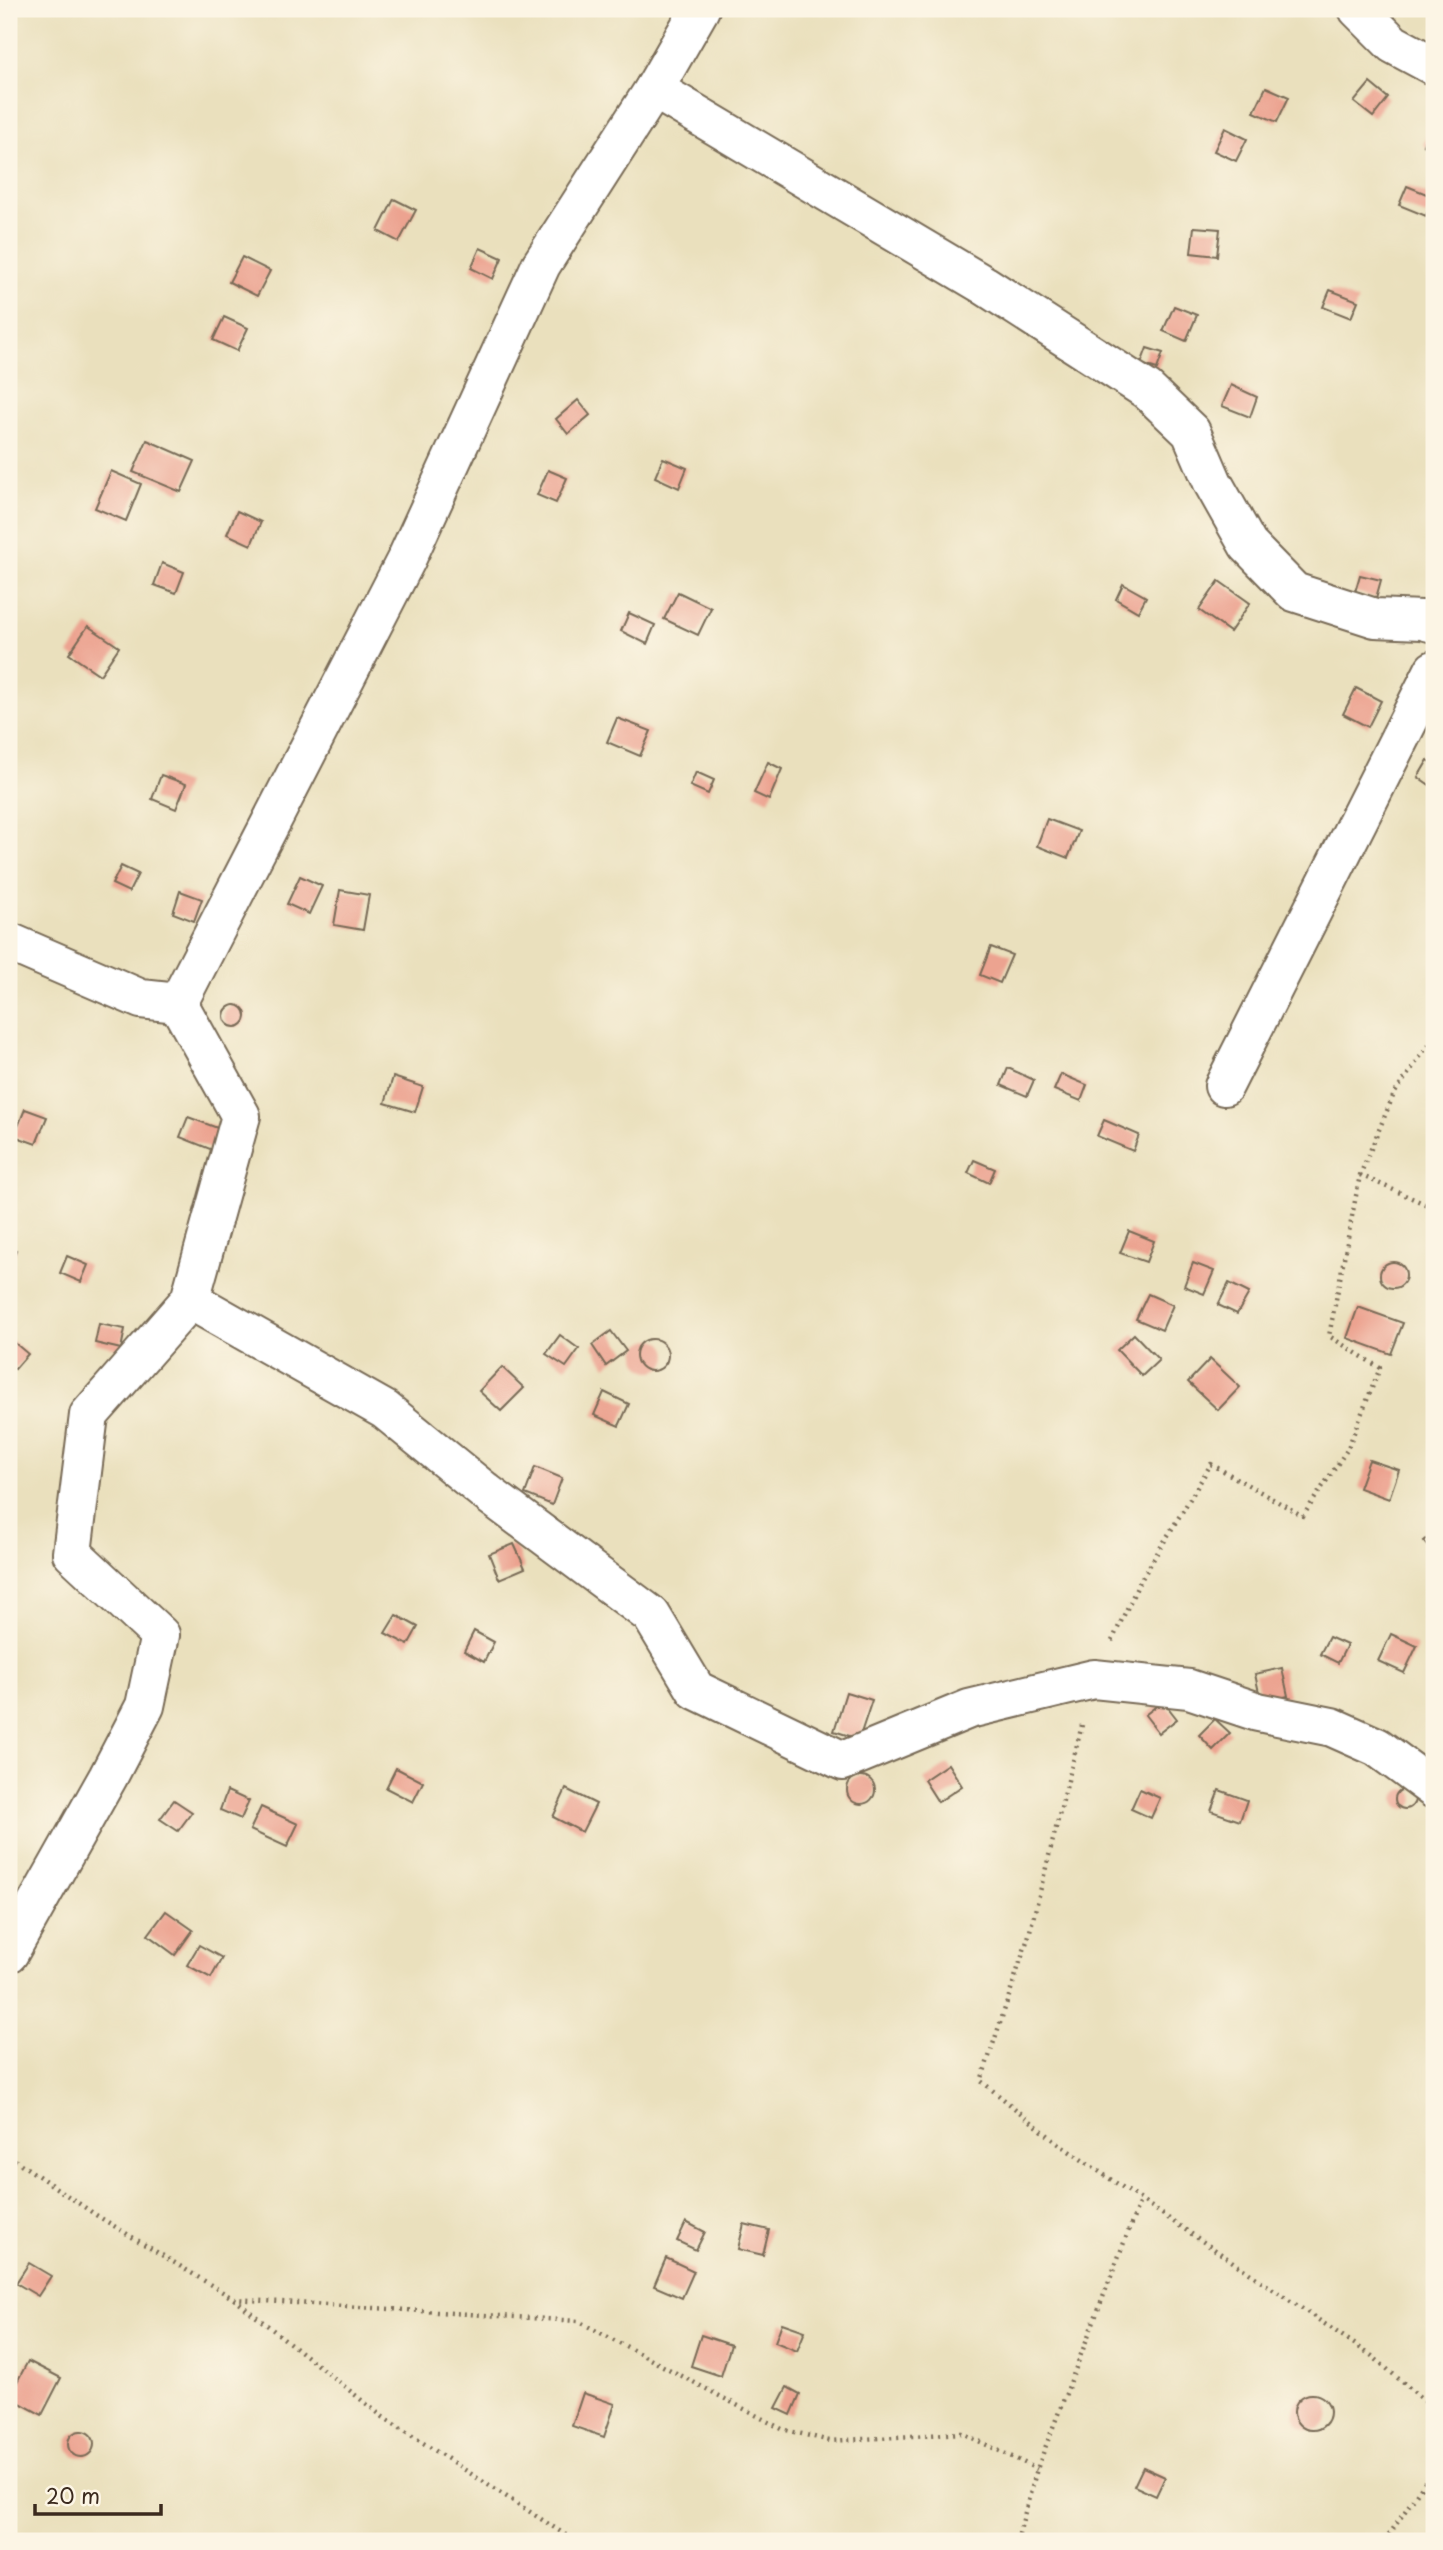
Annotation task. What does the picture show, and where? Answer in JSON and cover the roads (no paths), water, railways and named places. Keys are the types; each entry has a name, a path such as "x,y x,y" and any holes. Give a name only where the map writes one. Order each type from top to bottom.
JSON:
{"street":[{"path":"178,1003 406,561 541,265 654,89 700,9"},
{"path":"1358,9 1394,44 1434,66"},
{"path":"654,89 984,285 1147,390 1191,432 1213,483 1248,545 1294,592 1375,618 1434,623"},
{"path":"1224,1086 1434,670"},
{"path":"9,942 141,999 178,1003"},
{"path":"9,1952 145,1706 160,1636 72,1553 89,1415 190,1300 241,1116 178,1003"},
{"path":"190,1300 385,1409 487,1493 651,1615 696,1690 843,1761 969,1709 1094,1679 1189,1689 1258,1712 1332,1727 1377,1748 1434,1789"}]}
